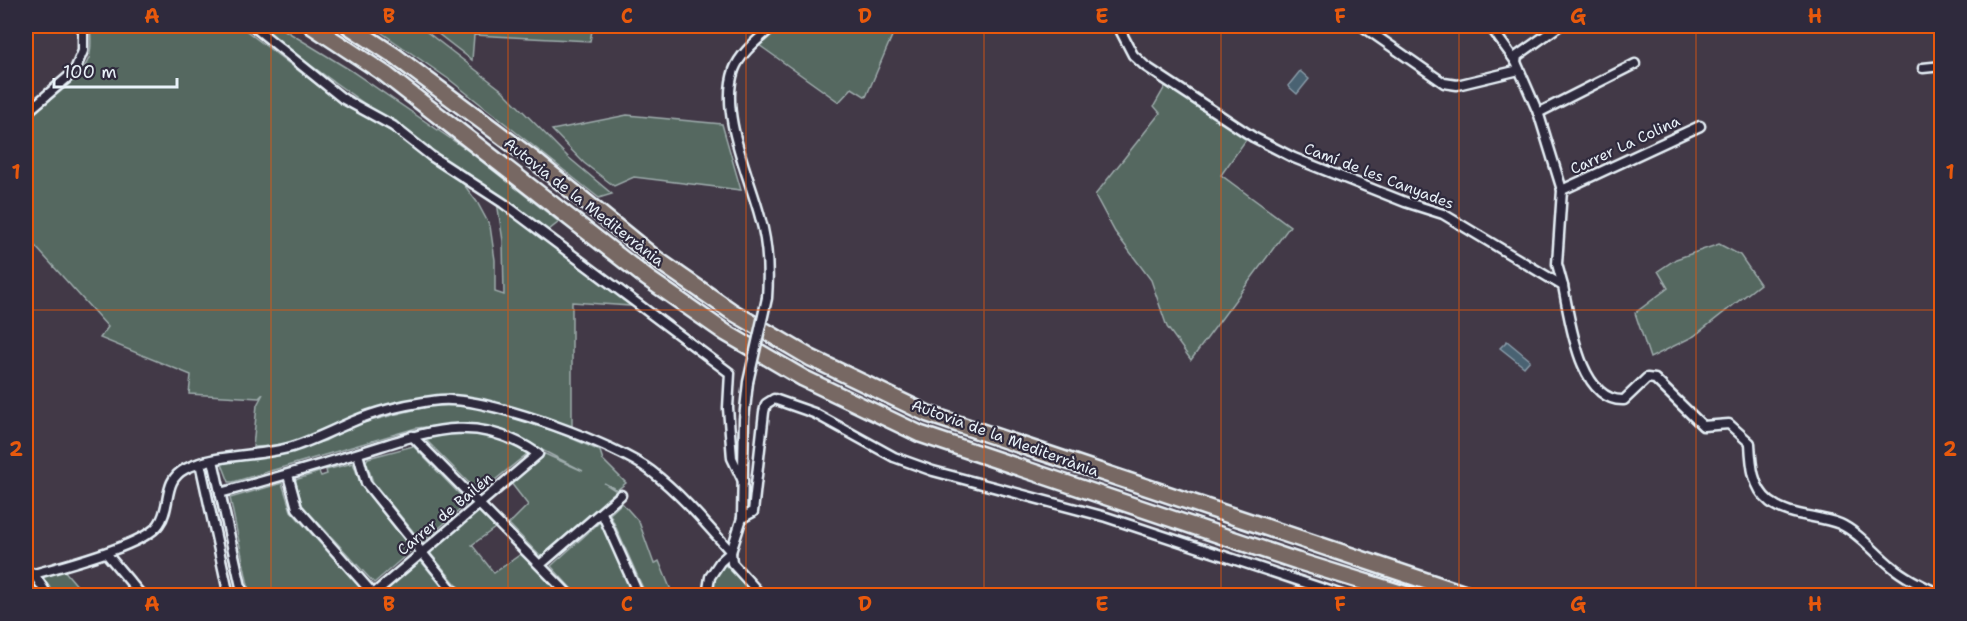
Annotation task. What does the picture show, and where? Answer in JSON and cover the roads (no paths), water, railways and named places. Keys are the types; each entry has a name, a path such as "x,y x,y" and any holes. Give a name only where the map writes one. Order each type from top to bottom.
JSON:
{"highway":[{"name":"Autovia de la Mediterrània","path":"312,26 385,74 647,278 726,333 803,378 920,434 1297,561 1410,596"},
{"name":"Autovia de la Mediterrània","path":"349,26 395,56 534,160 656,259 731,311 811,358 928,414 1471,596"}],"street":[{"path":"26,113 74,72 83,51 83,26"},
{"path":"253,26 342,98 393,126 431,156 502,203 730,373 728,408 732,458 743,481"},
{"path":"707,596 710,577 730,552 742,518 743,428 748,382 768,298 770,263 760,217 735,142 731,92 734,69 749,48 773,26"},
{"name":"Camí de les Canyades","path":"1118,26 1133,55 1145,66 1253,138 1294,158 1405,202 1443,214 1563,286"},
{"path":"1362,26 1444,83 1457,85 1518,66"},
{"path":"1490,26 1494,35 1518,66"},
{"path":"1559,26 1516,56 1538,113 1562,190 1557,264 1582,364 1590,381 1599,390 1617,400 1624,400 1647,378 1655,379 1703,426 1729,424 1750,443 1751,463 1756,483 1770,502 1785,509 1841,525 1893,567 1941,595"},
{"path":"1538,113 1635,64"},
{"path":"1923,68 1941,66"},
{"name":"Carrer La Colina","path":"1562,190 1700,126"},
{"path":"742,518 753,512 764,412 766,404 774,399 814,413 894,457 933,471 1106,517 1345,596"},
{"path":"48,596 30,572 106,553 153,531 162,519 172,481 178,474 200,463 290,448 324,436 356,420 422,402 451,400 474,403 573,433 642,464 684,502 730,552 732,563 762,596"},
{"name":"Carrer de Bailén","path":"373,595 421,551 538,454 512,438 473,429 428,431 412,436"},
{"path":"220,492 288,475 412,436 541,564 570,596"},
{"path":"358,454 366,483 457,596"},
{"path":"213,460 243,596"},
{"path":"200,463 229,596"},
{"path":"288,475 297,508 373,595"},
{"path":"541,564 621,495"},
{"path":"602,513 639,596"},
{"path":"106,553 142,596"}],"water":[{"path":"1300,71 1309,79 1297,94 1288,86"},
{"path":"1507,341 1530,360 1524,367 1500,348"}]}
